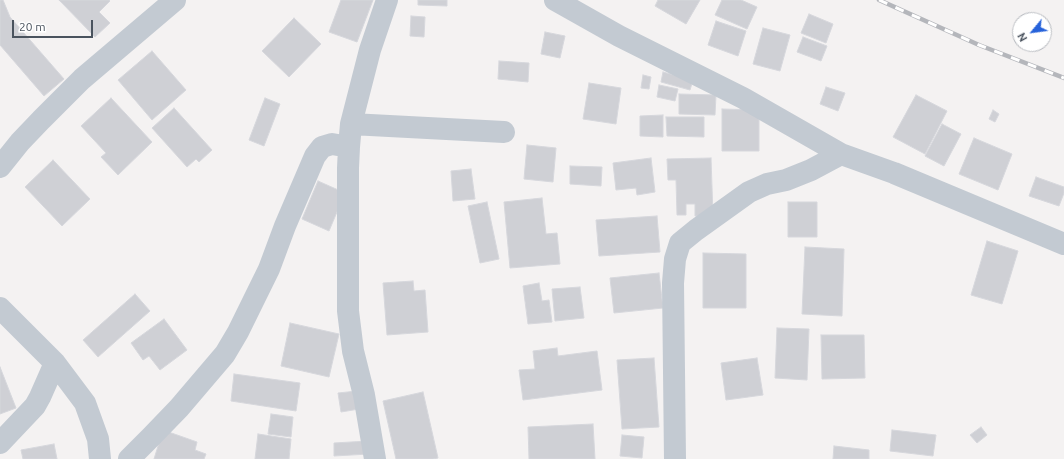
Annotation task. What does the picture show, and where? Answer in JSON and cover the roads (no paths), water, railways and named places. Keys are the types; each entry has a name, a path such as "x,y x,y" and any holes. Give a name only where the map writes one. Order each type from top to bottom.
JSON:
{"street":[{"path":"0,167 20,142 82,79 175,0"},
{"path":"375,459 364,395 353,351 348,311 348,147 351,124 370,50 387,0"},
{"path":"555,0 619,36 743,98 841,154 894,173 1064,244"},
{"path":"351,124 504,132"},
{"path":"129,459 179,408 225,354 238,332 269,269 285,226 315,156 322,147 332,144 348,147"},
{"path":"675,459 673,284 674,259 680,243 749,192 767,184 786,180 811,170 841,154"},
{"path":"0,308 55,363 85,403 98,439 100,459"},
{"path":"0,443 35,406 55,363"}],"railway":[{"path":"879,0 979,45 1064,78"}]}
